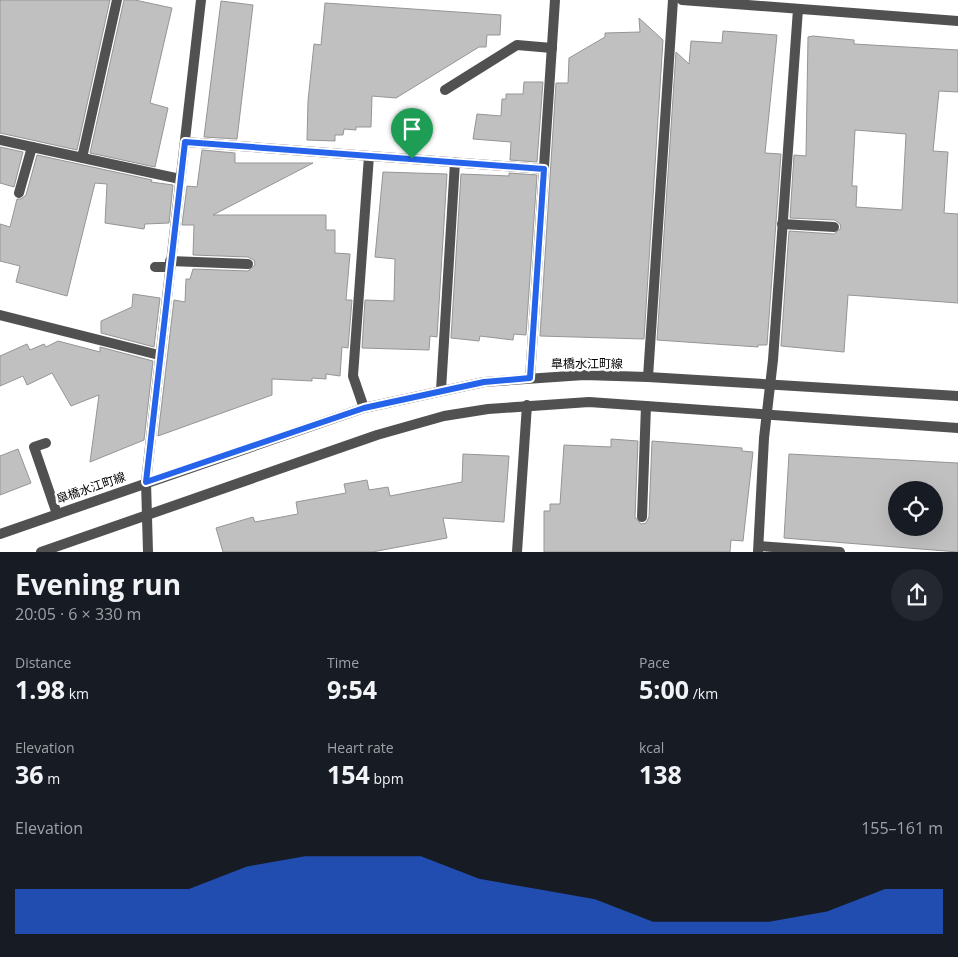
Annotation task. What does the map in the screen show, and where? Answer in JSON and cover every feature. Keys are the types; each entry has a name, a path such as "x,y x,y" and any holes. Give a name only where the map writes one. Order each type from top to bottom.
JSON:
{"street":[{"path":"82,158 117,0"},
{"path":"148,552 146,482 201,0"},
{"path":"530,378 555,0"},
{"path":"648,377 672,0"},
{"path":"682,0 958,21"},
{"path":"798,9 758,549 840,552"},
{"path":"445,90 517,45 552,48"},
{"path":"0,140 180,179"},
{"path":"185,142 544,169"},
{"path":"19,194 32,146"},
{"path":"364,408 353,376 369,156"},
{"path":"441,390 455,162"},
{"path":"782,224 834,227"},
{"path":"155,267 170,264 248,264"},
{"path":"0,315 159,355"},
{"name":"皐橋水江町線","path":"0,534 364,408 484,382 584,375 648,377 958,396"},
{"path":"42,552 377,435 444,416 528,405 590,402 958,428"},
{"path":"517,552 528,405"},
{"path":"642,517 646,406"},
{"path":"46,443 34,447 57,514"}],"building":[{"path":"0,0 110,0 77,150 0,133"},
{"path":"124,0 135,0 172,8 150,103 168,108 155,167 90,153"},
{"path":"221,1 253,5 237,139 204,137"},
{"path":"325,3 501,15 500,35 487,35 486,47 479,47 396,98 372,96 371,127 356,127 356,130 344,129 343,135 335,135 335,141 307,140 308,101 314,44 321,45"},
{"path":"639,18 663,40 644,339 540,336 556,83 568,83 569,58 605,37 605,33 640,32"},
{"path":"723,31 777,35 765,153 781,154 767,345 758,345 758,347 657,340 676,52 689,64 691,41 722,43"},
{"path":"808,37 854,40 854,44 958,50 958,92 939,91 933,151 948,152 944,213 958,214 958,303 848,295 844,352 781,346 789,231 834,234 841,228 840,224 835,220 790,218 794,155 806,156","holes":["855,130 906,134 902,210 856,207 857,186 852,186"]},
{"path":"524,82 543,82 537,162 510,160 511,142 473,139 477,114 501,116 502,99 506,99 506,94 523,94"},
{"path":"0,147 23,152 14,187 0,183"},
{"path":"202,150 235,153 235,163 313,163 213,215 326,215 326,230 335,230 335,253 350,254 346,300 352,300 348,348 342,347 340,376 326,374 326,379 312,378 312,381 272,379 272,395 158,436 174,300 185,302 186,279 190,279 193,269 248,271 255,265 254,260 248,257 193,255 194,225 182,225 187,186 197,187"},
{"path":"37,155 152,180 151,182 173,185 169,223 145,224 144,229 105,223 107,184 95,183 67,296 16,282 20,266 0,261 0,224 10,227 17,199 21,199 26,195"},
{"path":"383,172 447,174 437,337 430,336 429,350 362,348 365,300 394,301 395,259 375,257"},
{"path":"509,173 537,175 526,335 514,334 513,340 480,336 479,341 451,338 461,174 509,176"},
{"path":"133,294 160,298 154,347 101,333 101,321 132,307"},
{"path":"58,341 100,352 100,347 153,361 144,440 90,462 99,395 71,406 52,373 27,385 23,376 0,386 0,356 27,344 30,350 44,344 46,347"},
{"path":"611,439 638,441 635,517 641,524 646,523 649,517 652,441 742,448 742,451 753,452 743,541 731,540 730,552 544,552 544,511 550,511 550,504 560,504 564,445 611,447"},
{"path":"18,449 31,483 0,495 0,456"},
{"path":"463,454 509,456 504,522 443,518 447,538 372,552 223,552 216,528 253,517 255,522 298,514 296,502 346,493 344,484 367,480 369,490 388,487 390,496 462,482"},
{"path":"789,454 958,463 958,552 784,538"}],"route":[{"path":"185,142 412,159 544,169 530,378 484,382 364,408 146,482 159,355 185,142"}]}
